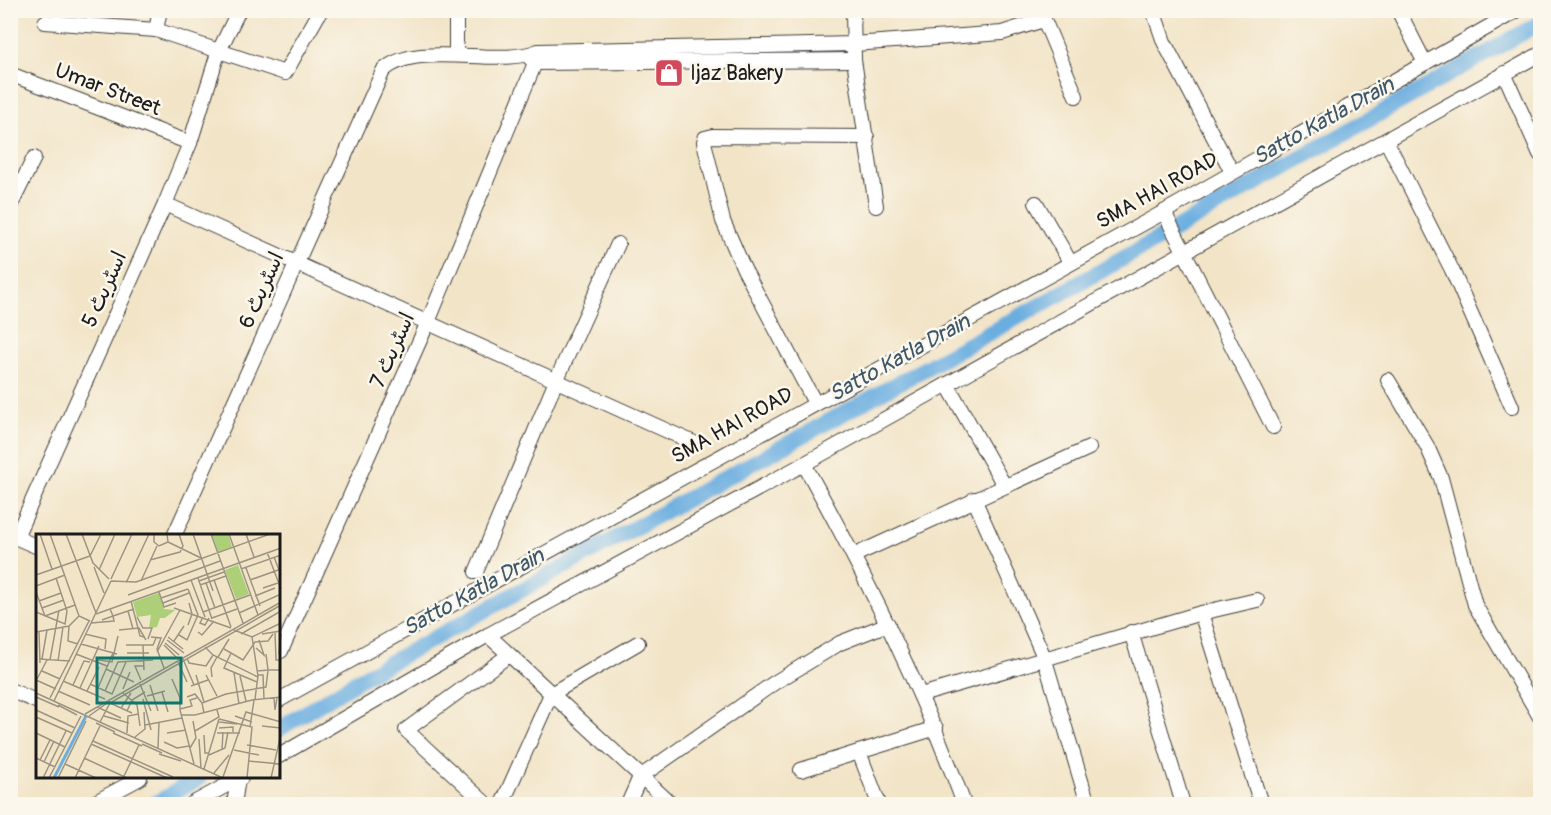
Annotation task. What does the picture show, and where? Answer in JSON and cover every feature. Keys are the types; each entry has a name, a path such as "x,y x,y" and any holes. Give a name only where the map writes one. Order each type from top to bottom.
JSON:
{"street":[{"path":"156,30 160,10"},
{"name":"اسٹریٹ 5","path":"13,536 165,204 190,143 218,53 239,10"},
{"path":"45,22 75,17 156,30 218,53 285,73 321,10"},
{"path":"456,10 456,55 531,59 854,60"},
{"path":"853,10 854,60 876,206"},
{"path":"1153,10 1164,42 1232,172"},
{"path":"1398,10 1425,63"},
{"name":"SMA HAI ROAD","path":"280,699 1070,262 1166,216 1232,172 1425,63 1498,15 1518,10"},
{"path":"531,59 538,51 854,44 1002,33 1042,15 1076,96"},
{"path":"280,755 488,635 947,384 1182,247 1386,140 1540,54"},
{"name":"اسٹریٹ 6","path":"175,534 383,71 390,63 401,59 456,55"},
{"name":"اسٹریٹ 7","path":"280,651 428,322 531,59"},
{"path":"1504,73 1540,154"},
{"name":"Umar Street","path":"10,74 190,143"},
{"path":"815,403 744,269 727,230 704,142 705,138 712,136 867,137"},
{"path":"1386,140 1452,270 1512,407"},
{"path":"10,207 34,158"},
{"path":"1036,203 1070,262"},
{"path":"165,204 694,442"},
{"path":"1166,216 1273,426"},
{"path":"476,572 556,381 618,244"},
{"path":"1388,380 1428,446 1441,478 1474,605 1540,717"},
{"path":"947,384 1004,485"},
{"path":"855,555 1089,448"},
{"path":"804,464 855,555 888,624 936,728 964,804"},
{"path":"974,499 1044,657 1088,804"},
{"path":"13,536 36,546"},
{"path":"921,695 1131,632 1257,600"},
{"path":"1201,613 1261,804"},
{"path":"628,804 640,777 783,677 840,643 888,624"},
{"path":"1131,632 1183,804"},
{"path":"488,635 671,804"},
{"path":"502,804 551,694 638,644"},
{"path":"486,804 406,730 509,655"},
{"path":"10,690 36,701"},
{"path":"801,770 936,728"},
{"path":"859,752 879,804"},
{"path":"92,804 136,779"},
{"path":"192,804 238,779"},
{"path":"234,804 240,779"}],"waterway":[{"name":"Satto Katla Drain","path":"280,728 360,679 1071,288 1540,23"},
{"name":"Satto Katla Drain","path":"155,804 197,779"}],"place":[{"name":"Ijaz Bakery","path":"669,73"}]}
